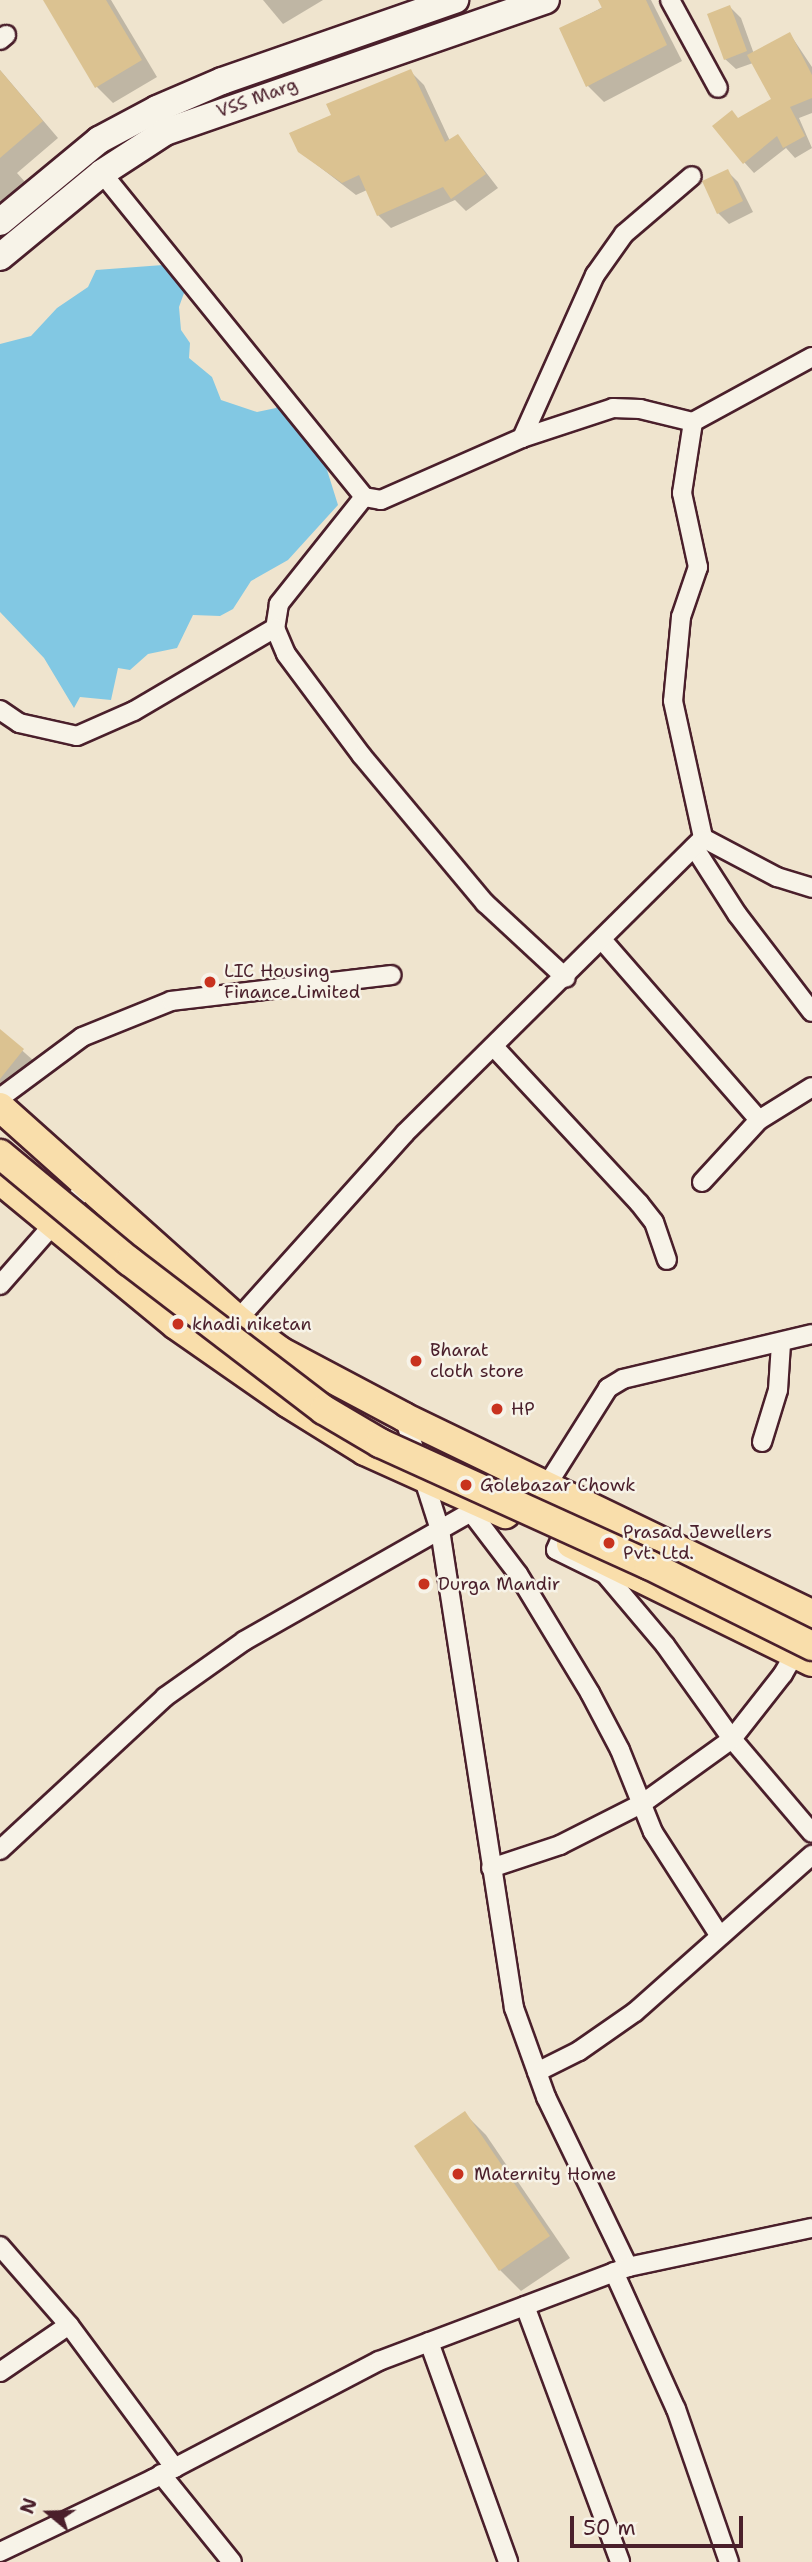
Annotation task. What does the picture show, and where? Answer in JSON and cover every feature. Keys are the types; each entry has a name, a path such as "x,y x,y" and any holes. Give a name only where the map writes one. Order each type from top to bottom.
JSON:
{"main road":[{"path":"0,222 89,147 161,120 222,81 456,0"},
{"name":"VSS Marg","path":"0,257 102,173 161,120 240,103 546,0"},
{"path":"0,1107 238,1320 308,1367 404,1418 812,1614"},
{"path":"0,1154 129,1261 324,1410 380,1443 649,1564 806,1654"},
{"path":"0,1180 51,1225 210,1350 327,1427 477,1508 561,1539 806,1654"}],"street":[{"path":"670,0 718,88"},
{"path":"102,173 364,497 381,500 522,438 613,408 640,409 693,422 812,357"},
{"path":"522,438 595,275 624,234 692,176"},
{"path":"693,422 682,493 698,567 681,617 673,701 699,842 737,914 812,1012"},
{"path":"364,497 279,604 275,628 286,654 380,777 485,903 566,978"},
{"path":"0,710 19,723 77,736 134,711 275,628"},
{"path":"699,842 777,877 812,888"},
{"path":"210,1350 405,1133 566,978 699,842"},
{"path":"603,941 759,1120"},
{"path":"0,1098 82,1037 171,1001 391,975"},
{"path":"495,1048 647,1212 667,1261"},
{"path":"702,1182 759,1120 812,1087"},
{"path":"0,1285 88,1185"},
{"path":"547,1485 608,1388 623,1379 812,1334"},
{"path":"762,1442 778,1390 781,1343"},
{"path":"404,1418 440,1530 514,2008 537,2072 621,2270 676,2409 729,2562"},
{"path":"0,1850 166,1696 244,1641 477,1508 521,1475"},
{"path":"577,1500 556,1549 605,1574 665,1645 732,1739 812,1833"},
{"path":"477,1508 590,1693 643,1803 653,1832 719,1935"},
{"path":"491,1868 560,1844 643,1803 732,1739 806,1654 812,1624"},
{"path":"537,2072 579,2051 635,2012 719,1935 812,1856"},
{"path":"0,2552 168,2471 379,2361 621,2270 812,2228"},
{"path":"0,2246 68,2325 232,2562"},
{"path":"525,2306 620,2562"},
{"path":"0,2372 68,2325"},
{"path":"429,2342 508,2562"}],"water":[{"path":"163,265 180,277 184,293 179,307 181,330 190,343 189,358 212,377 221,400 257,412 276,408 282,393 317,438 338,505 288,560 251,581 233,609 220,616 193,615 177,648 148,654 130,670 118,668 111,700 80,697 74,708 44,658 0,612 0,344 31,336 57,308 88,287 96,270"}],"building":[{"path":"43,0 106,0 142,60 95,88"},
{"path":"598,0 646,0 667,45 586,87 559,28 602,8"},
{"path":"730,5 747,51 724,60 707,14"},
{"path":"790,32 812,75 812,98 790,107 805,136 783,148 777,136 743,164 712,126 732,110 738,118 771,99 747,55"},
{"path":"411,69 445,142 458,134 486,174 451,199 443,187 377,216 359,175 342,183 298,152 289,133 331,115 326,104"},
{"path":"0,70 43,121 0,158"},
{"path":"728,169 743,201 717,214 702,181"},
{"path":"0,1029 24,1049 0,1079"},
{"path":"465,2111 550,2236 499,2271 414,2146"}],"place":[{"name":"LIC Housing Finance Limited","path":"210,982"},
{"name":"khadi niketan","path":"178,1324"},
{"name":"Bharat cloth store","path":"416,1361"},
{"name":"HP","path":"497,1409"},
{"name":"Golebazar Chowk","path":"466,1485"},
{"name":"Prasad Jewellers Pvt. Ltd.","path":"609,1543"},
{"name":"Durga Mandir","path":"424,1584"},
{"name":"Maternity Home","path":"458,2174"}]}
